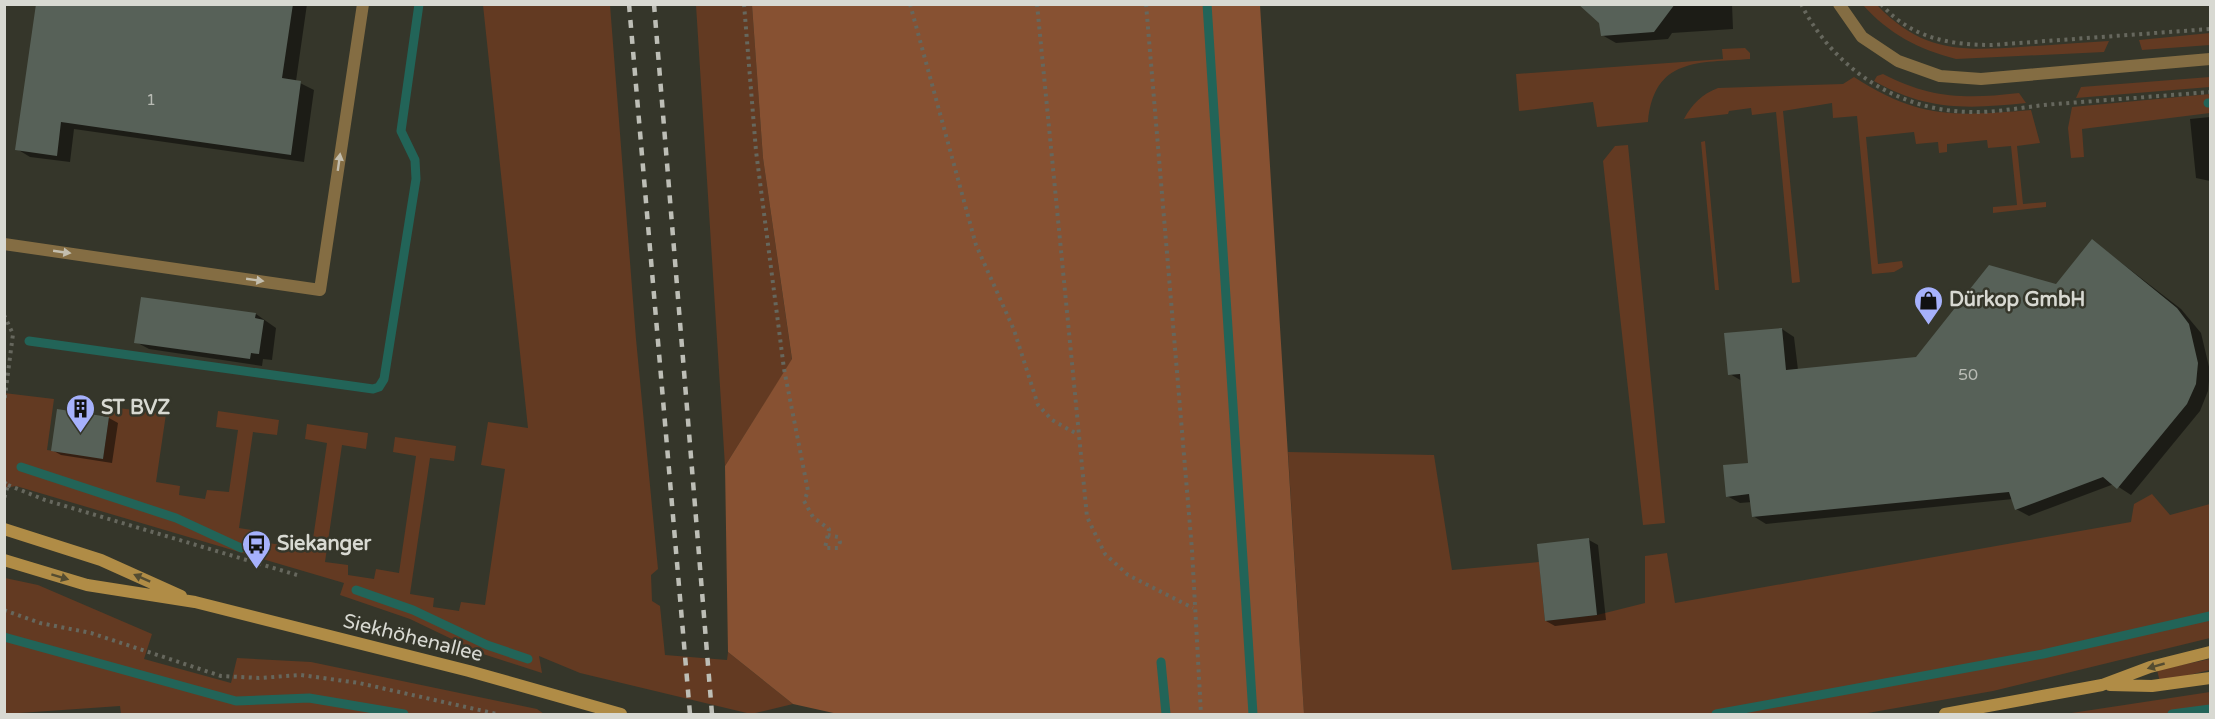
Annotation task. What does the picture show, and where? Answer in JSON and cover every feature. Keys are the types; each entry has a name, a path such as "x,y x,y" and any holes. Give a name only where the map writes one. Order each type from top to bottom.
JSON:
{"main road":[{"name":"Siekhöhenallee","path":"4,530 100,560 195,602"},
{"name":"Siekhöhenallee","path":"4,560 87,585 195,602 469,671 621,714"},
{"path":"1945,714 2102,685 2150,668 2211,652"},
{"path":"2102,685 2152,686 2211,678"}],"street":[{"path":"4,244 320,290 363,4"},
{"path":"1839,4 1862,37 1898,61 1940,76 1981,79 2211,59"}],"path":[{"path":"744,4 756,151 778,323 806,487 804,501 813,517 829,529 825,548 838,548 840,542 838,537 828,535"},
{"path":"910,4 976,245 1014,330 1038,405 1052,420 1077,434"},
{"path":"1037,4 1059,213 1077,434 1087,517 1105,554 1128,575 1193,608"},
{"path":"1146,4 1191,538 1193,608 1201,714"},
{"path":"1881,4 1892,17 1914,32 1959,45 2211,29"},
{"path":"4,315 13,334 4,404"},
{"path":"4,499 6,484 45,500 297,575"},
{"path":"4,610 40,623 91,633 221,676 259,678 300,675 360,683 496,714"}],"shaded area":[{"path":"483,5 610,5 636,339 658,569 651,575 652,601 660,606 665,655 727,660 728,652 793,704 751,714 580,673 539,656 542,673 483,654 410,619 340,595 344,583 16,486 5,488 4,393 54,399 47,450 103,458 109,417 101,415 102,406 166,414 156,482 180,486 179,495 205,499 207,490 229,492 238,430 216,427 218,411 279,420 277,435 253,432 239,528 263,532 262,542 288,546 290,536 313,539 327,443 305,439 307,424 368,433 366,449 342,445 325,562 348,565 348,575 374,579 376,569 399,573 416,456 393,452 395,437 456,446 454,461 430,458 410,594 434,598 433,607 459,611 461,602 485,605 505,469 481,465 488,422 528,428"},
{"path":"696,5 752,5 763,158 792,360 725,466"},
{"path":"752,5 1260,5 1304,714 838,714 793,704 728,652 725,466 792,359 763,158"},
{"path":"1863,5 1877,5 1910,32 1926,40 1960,48 1979,49 2109,41 2104,52 1956,59 1905,39 1883,24"},
{"path":"2210,33 2210,45 2142,50 2139,40"},
{"path":"1745,48 1750,53 1750,59 1697,64 1669,75 1659,85 1652,101 1648,122 1597,127 1593,102 1519,111 1516,74 1723,59 1722,49"},
{"path":"1883,74 1933,93 1983,96 2019,93 2026,103 1966,107 1930,103 1893,91 1874,81 1877,76"},
{"path":"1854,77 1899,101 1940,112 1960,114 2031,110 2040,143 2017,146 2023,204 2046,202 2046,207 1993,213 1993,207 2017,205 2011,146 1988,148 1987,140 1947,144 1947,152 1939,153 1938,142 1916,144 1914,132 1866,137 1878,264 1902,261 1903,267 1894,272 1872,274 1857,116 1833,118 1832,103 1783,111 1800,282 1792,283 1776,112 1752,115 1751,108 1729,111 1728,114 1684,119 1698,100 1718,88 1843,84"},
{"path":"2210,77 2210,87 2076,98 2081,87"},
{"path":"2210,94 2210,113 2082,129 2084,157 2071,158 2068,128 2072,107"},
{"path":"1705,141 1719,290 1715,290 1701,142"},
{"path":"1628,145 1665,523 1643,525 1603,161 1615,146"},
{"path":"1288,452 1434,455 1452,570 1539,562 1545,621 1597,615 1645,603 1645,556 1667,553 1675,603 2131,522 2134,504 2152,494 2170,515 2210,504 2210,638 1993,691 1862,714 1304,714"},
{"path":"5,578 38,585 152,634 144,659 231,683 237,658 311,662 537,709 544,714 121,714 120,706 5,714"},
{"path":"2210,659 2210,670 2160,682 2157,670"},
{"path":"2210,692 2210,714 2065,714"}],"building":[{"path":"36,4 293,4 282,78 301,81 291,155 61,122 57,156 15,150"},
{"path":"1578,4 1675,4 1654,32 1601,36 1599,23"},
{"path":"2092,239 2177,308 2189,324 2198,363 2196,384 2187,404 2117,489 2103,477 2015,510 2009,492 1752,517 1749,494 1726,497 1723,465 1748,463 1740,374 1728,375 1724,333 1782,328 1786,370 1916,357 1989,265 2056,284"},
{"path":"141,297 256,313 255,318 264,320 259,354 251,353 250,359 134,343"},
{"name":"ST BVZ","path":"57,409 109,417 103,459 51,451"},
{"path":"1589,538 1597,615 1545,621 1537,544"}],"waterway":[{"path":"29,341 373,389 379,387 384,379 416,179 415,160 401,131 419,4"},
{"path":"1207,4 1253,714"},
{"path":"21,467 176,518 241,548"},
{"path":"356,590 413,610 487,645 528,659"},
{"path":"1716,714 2043,654 2210,616"},
{"path":"4,637 236,701 309,698 404,714"},
{"path":"1161,662 1166,714"},
{"path":"2172,714 2210,709"}],"railway":[{"path":"629,4 690,714"},
{"path":"654,4 712,714"}],"place":[{"name":"Dürkop GmbH","path":"1928,326"},
{"name":"ST BVZ","path":"80,434"},
{"name":"Siekanger","path":"256,570"}]}
